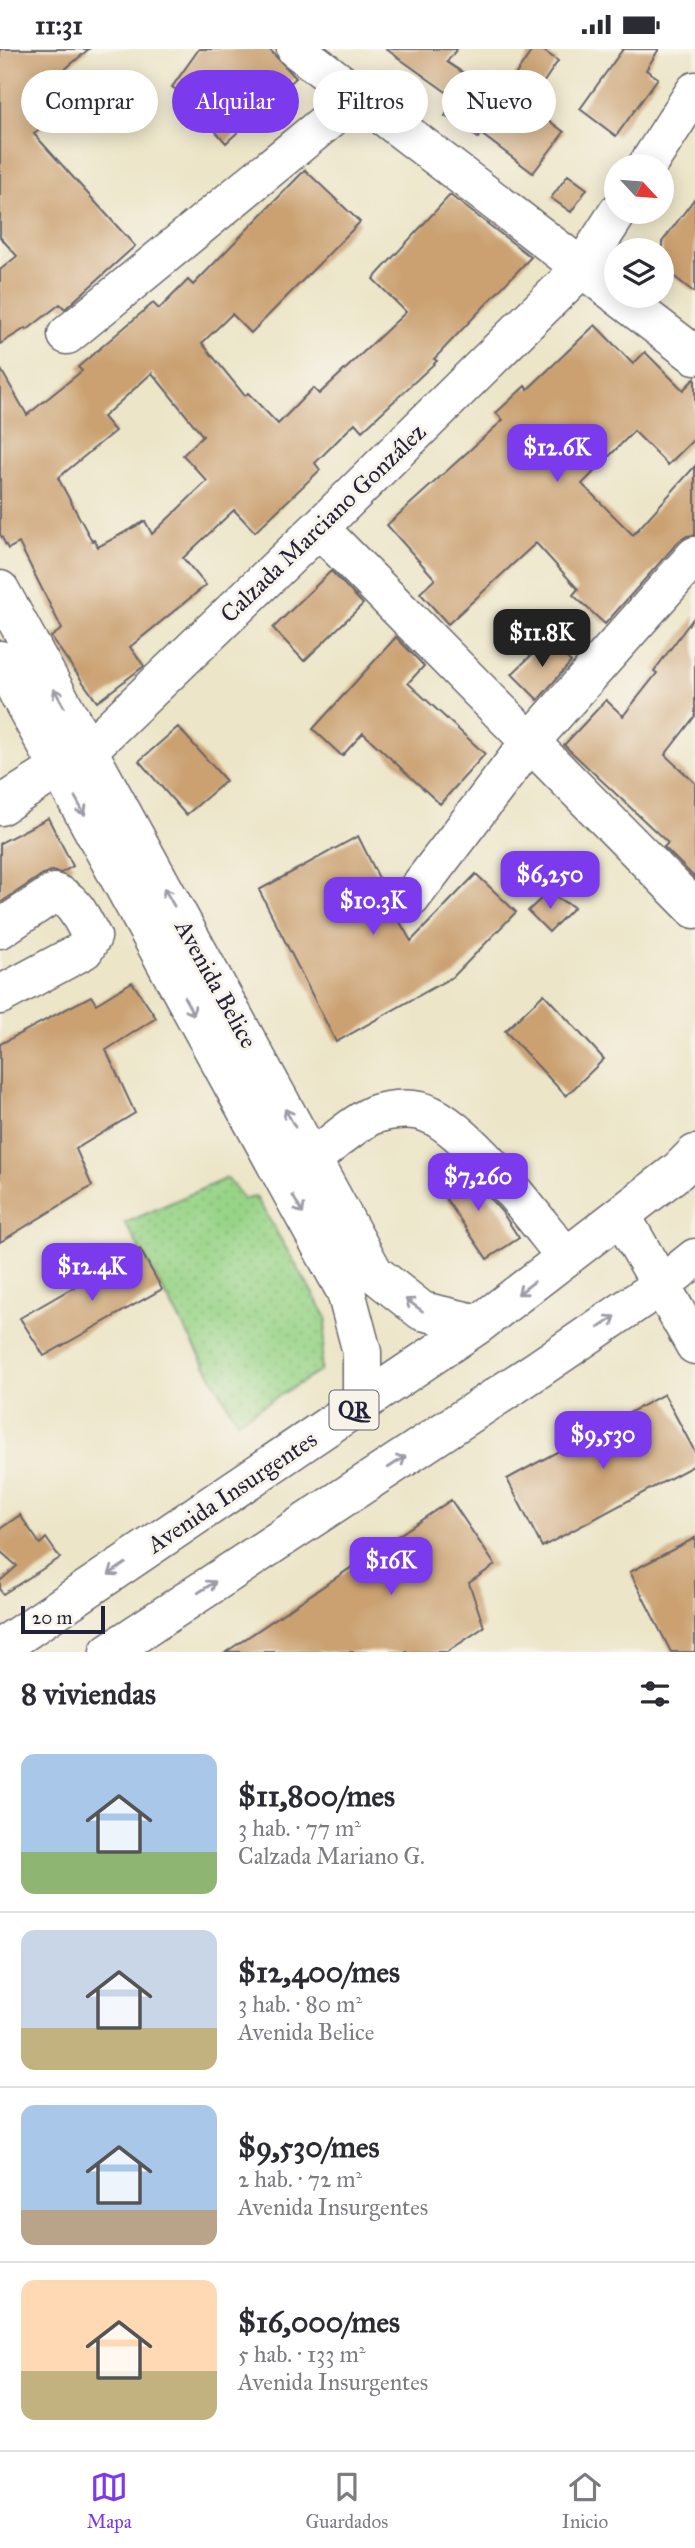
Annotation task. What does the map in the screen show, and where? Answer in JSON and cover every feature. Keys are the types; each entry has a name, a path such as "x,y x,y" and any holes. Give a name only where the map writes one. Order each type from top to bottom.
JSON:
{"main road":[{"path":"296,49 324,70"},
{"path":"655,154 695,91"},
{"path":"67,335 313,133"},
{"path":"406,133 604,285"},
{"name":"Calzada Marciano González","path":"0,806 74,760 320,528 582,268 610,224"},
{"path":"634,308 695,355"},
{"path":"320,528 695,909"},
{"path":"411,898 530,742 695,556"},
{"name":"Avenida Belice","path":"0,590 74,760 346,1291 362,1352 362,1405"},
{"name":"Avenida Belice","path":"0,660 74,760 312,1159 374,1273 422,1311 479,1324"},
{"path":"0,929 54,893 65,896 72,903 92,937 84,950 0,995"},
{"path":"312,1159 372,1116 400,1110 421,1111 453,1129 496,1171 566,1257"},
{"name":"Avenida Insurgentes","path":"0,1648 362,1405 479,1324 621,1215 689,1171"},
{"path":"621,1215 695,1345"},
{"path":"109,1652 660,1286 695,1258"}],"green space":[{"path":"227,1178 244,1199 256,1197 327,1318 320,1371 237,1421 125,1223"}],"building":[{"path":"0,49 89,49 64,70 21,70 21,133 35,133 135,246 65,309 60,304 27,330 26,328 0,344 0,270 17,256 0,237"},
{"path":"199,49 269,49 289,70 184,70"},
{"path":"386,49 457,49 447,62 459,70 442,70 442,89 428,79 428,70 415,70"},
{"path":"533,49 541,49 558,61 552,70 519,70"},
{"path":"623,49 659,49 646,70 658,78 616,136 580,109"},
{"path":"556,126 564,132 533,173 481,134 478,138 470,133 556,133"},
{"path":"217,133 237,133 226,143"},
{"path":"305,170 360,222 251,333 232,314 202,343 245,396 248,393 278,424 313,388 319,394 406,312 373,279 450,195 531,257 434,359 437,361 362,431 355,423 315,463 320,470 255,532 234,510 183,558 206,585 130,647 144,666 97,702 51,637 62,629 19,543 8,549 0,534 0,368 27,415 82,371 78,367 153,303 159,309 188,280 193,285","holes":["152,373 203,436 183,455 207,481 152,534 145,521 98,547 94,540 92,541 58,478 115,431 103,417"]},
{"path":"568,175 587,189 571,212 551,198"},
{"path":"695,198 695,293 674,276 674,238 665,238"},
{"path":"595,325 633,364 645,352 683,390 695,378 695,438 668,465 634,431 582,484 633,535 695,466 695,535 679,541 605,624 573,595 578,589 536,543 448,624 420,593 435,579 387,525 503,420 496,413 525,386 528,389"},
{"path":"331,571 363,604 304,661 273,628"},
{"path":"695,616 695,716 665,755 695,783 695,878 664,847 668,843 564,745 606,700 623,716 657,673 654,671"},
{"path":"396,637 424,666 408,683 485,754 440,804 363,733 342,756 313,729"},
{"path":"548,639 571,662 538,700 512,674"},
{"path":"178,727 226,781 186,815 139,761"},
{"path":"48,818 73,866 61,873 51,871 42,875 0,903 0,843"},
{"path":"358,836 391,907 411,941 476,874 516,912 454,976 336,1042 259,890"},
{"path":"547,893 574,907 549,932 528,911"},
{"path":"132,982 156,1018 106,1050 135,1113 76,1149 92,1186 0,1242 0,1044 91,996 96,1004"},
{"path":"544,994 604,1059 566,1096 505,1031"},
{"path":"462,1167 502,1212 519,1238 487,1259 436,1184"},
{"path":"140,1249 162,1289 44,1356 20,1318"},
{"path":"664,1394 695,1452 695,1465 542,1547 507,1479"},
{"path":"451,1500 495,1565 469,1583 484,1627 447,1652 226,1652"},
{"path":"20,1515 40,1544 46,1538 60,1558 3,1594 0,1581 17,1566 0,1551 0,1529"},
{"path":"695,1538 695,1652 671,1652 630,1572"}]}
